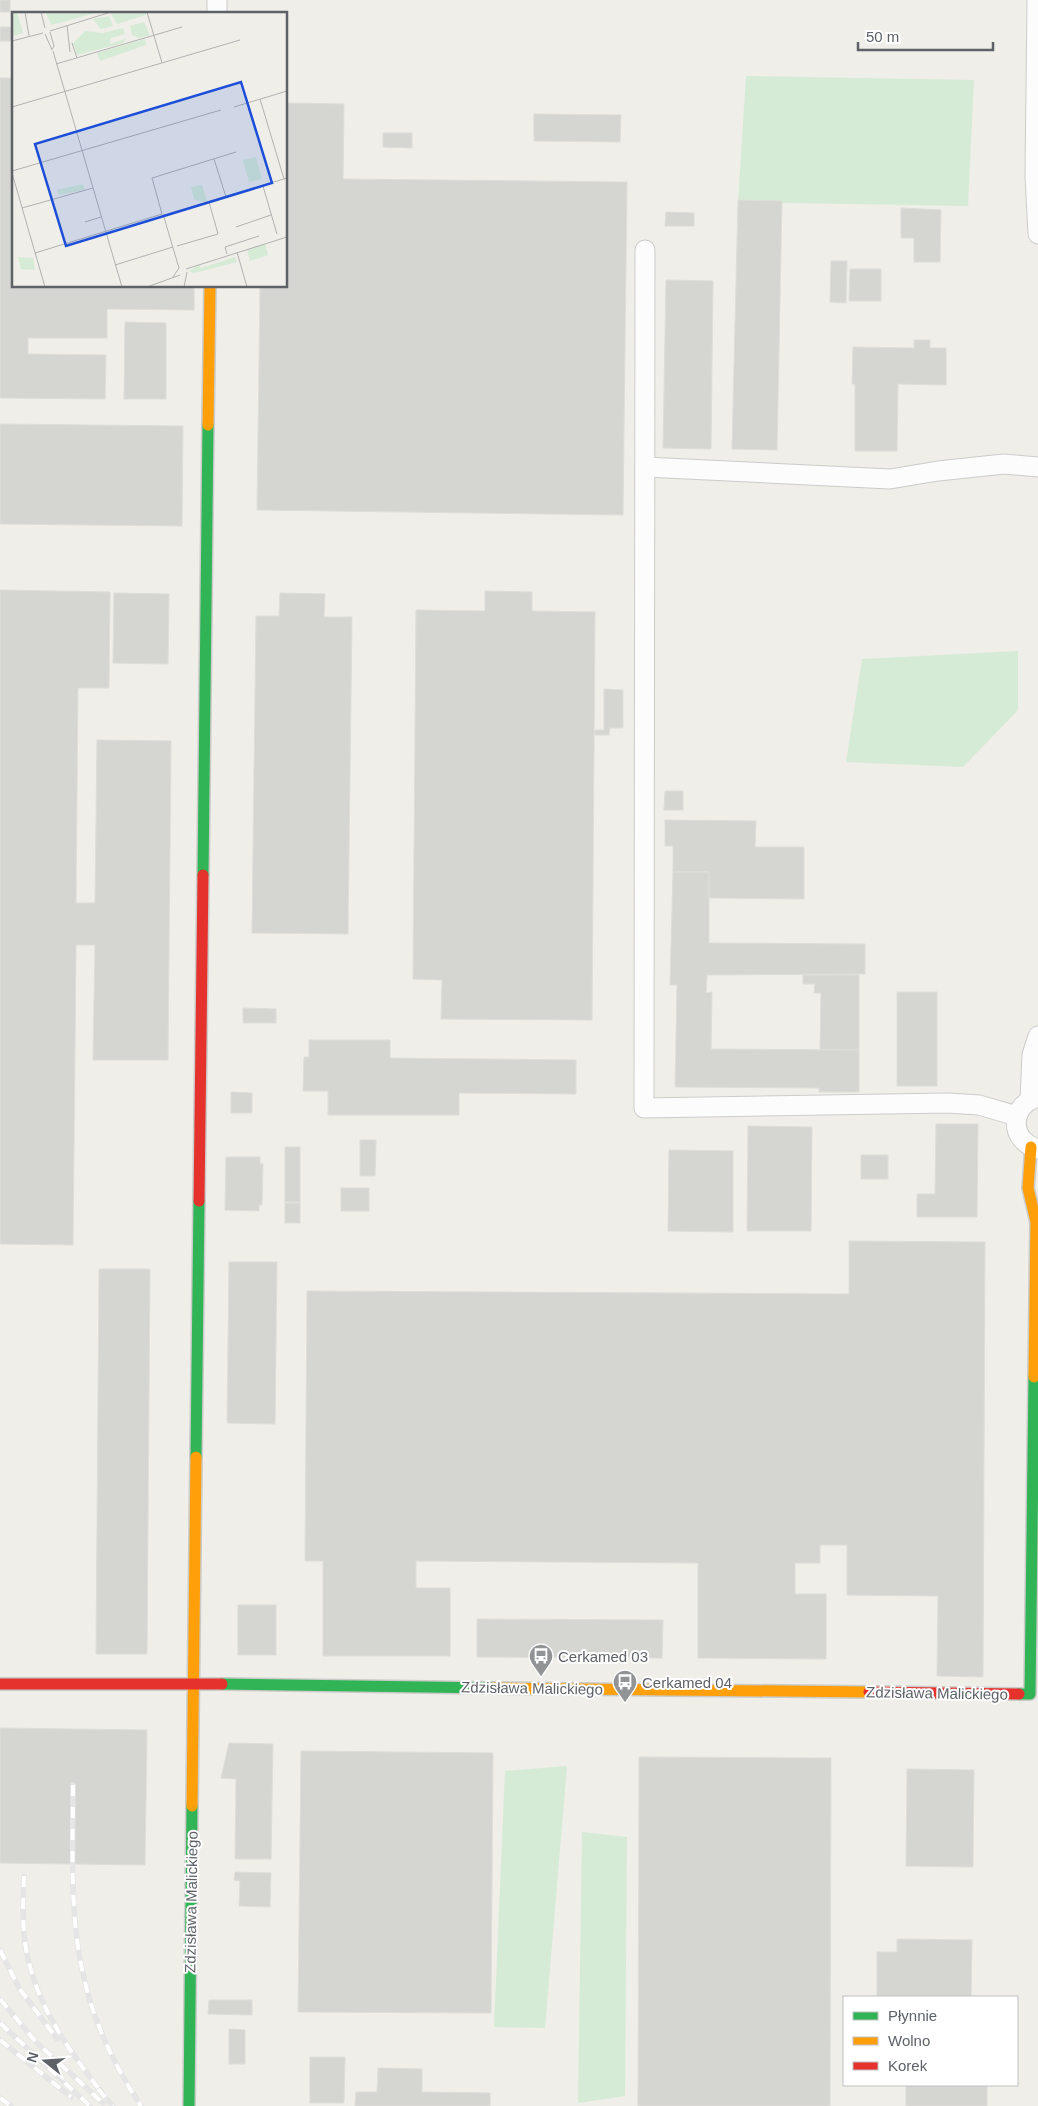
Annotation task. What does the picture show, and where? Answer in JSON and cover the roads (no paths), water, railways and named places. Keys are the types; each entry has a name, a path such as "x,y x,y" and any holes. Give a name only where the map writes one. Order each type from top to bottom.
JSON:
{"street":[{"path":"1037,0 1035,176 1038,234"},
{"path":"645,250 644,1108 948,1103 979,1105 1017,1116"},
{"path":"0,1684 194,1684 210,288"},
{"path":"645,467 890,479 938,471 1004,464 1038,466"},
{"path":"1035,1148 1020,1138 1016,1124 1020,1109 1034,1099 1032,1056 1038,1036"},
{"name":"Zdzisława Malickiego","path":"189,2106 194,1684 1030,1694 1037,1217 1028,1188 1035,1148"}],"railway":[{"path":"73,1785 74,1907 79,1955 93,2012 106,2044 141,2106"},
{"path":"24,1876 23,1913 26,1949 37,1989 66,2044 103,2094"},
{"path":"0,1950 19,1988 57,2039"},
{"path":"0,1999 36,2042 103,2103"},
{"path":"0,2023 90,2106"},
{"path":"0,2040 71,2097"},
{"path":"98,2089 113,2106"},
{"path":"0,2098 11,2106"}],"place":[{"name":"Cerkamed 03","path":"541,1677"},
{"name":"Cerkamed 04","path":"625,1703"}]}
